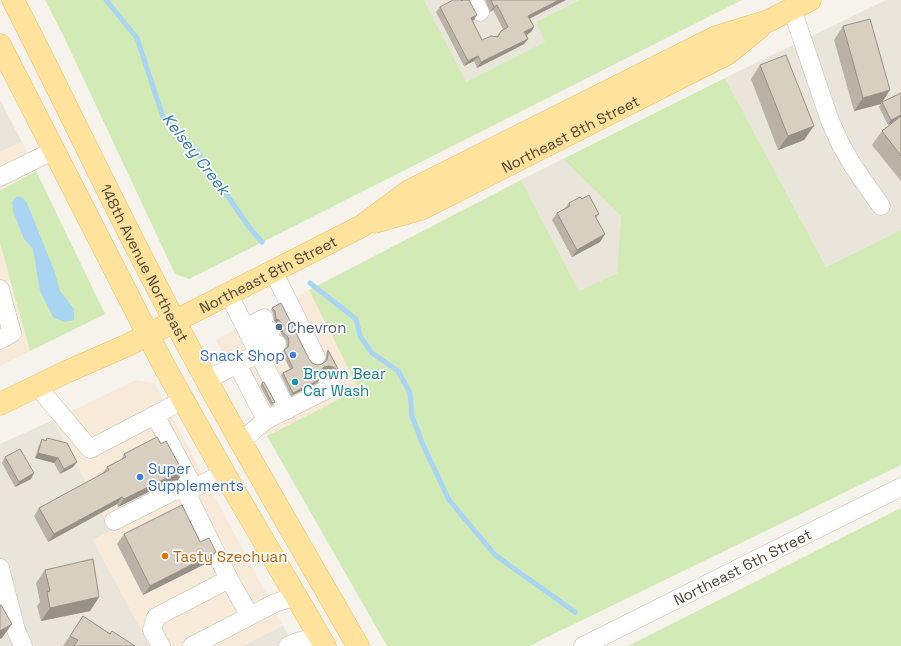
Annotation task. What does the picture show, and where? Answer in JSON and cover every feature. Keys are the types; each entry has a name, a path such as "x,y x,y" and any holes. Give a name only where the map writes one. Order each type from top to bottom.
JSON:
{"main road":[{"name":"148th Avenue Northeast","path":"13,0 174,320 206,380 356,643"},
{"name":"Northeast 8th Street","path":"0,404 148,334 362,226 420,209 727,54 768,21 801,5"},
{"path":"0,30 9,40 19,41 24,37 25,23"},
{"name":"148th Avenue Northeast","path":"0,45 183,400 322,641"},
{"path":"296,596 312,592 318,595 356,643"}],"street":[{"path":"801,5 830,121 853,166 881,206"},
{"path":"0,177 54,150"},
{"path":"273,271 292,320 316,357"},
{"path":"0,289 12,333 0,340"},
{"path":"228,293 287,410"},
{"path":"206,380 237,364 252,340 271,331 252,340"},
{"path":"237,364 266,420"},
{"path":"240,442 266,420 332,387 327,379"},
{"path":"37,386 90,449 183,400"},
{"path":"155,415 229,579 250,616"},
{"path":"114,521 176,490 190,490 224,473"},
{"name":"Northeast 6th Street","path":"583,646 901,487"},
{"path":"0,568 16,630 23,646"},
{"path":"161,646 152,630 156,617 229,579"},
{"path":"192,646 275,603 296,596"},
{"path":"288,646 297,642 322,641"}],"shaded area":[{"path":"424,0 580,0 536,22 546,42 466,83"},
{"path":"886,0 901,0 901,230 826,267 725,78"},
{"path":"0,100 22,142 0,152"},
{"path":"22,142 36,171 0,191 0,152"},
{"path":"563,159 621,216 617,273 579,291 521,180"},
{"path":"0,243 30,351 0,366"},
{"path":"309,290 360,389 267,436 216,340"},
{"path":"136,380 154,383 283,625 243,646 150,646 93,540 112,530 53,420"},
{"path":"53,420 112,530 93,540 150,646 0,646 0,444"},
{"path":"283,625 294,646 243,646"}],"green space":[{"path":"45,0 424,0 466,82 545,42 536,22 580,0 742,0 189,279 175,274 63,35"},
{"path":"725,78 826,267 901,230 901,465 529,646 387,646 267,436 359,389 309,290 521,180 579,291 617,273 621,216 563,159"},
{"path":"36,171 105,314 30,351 0,243 0,191"},
{"path":"901,508 901,646 628,646"}],"water":[{"path":"17,196 23,198 27,203 54,270 60,291 74,309 74,320 64,322 53,317 40,291 33,249 24,239 13,211 12,202"}],"building":[{"path":"453,0 469,0 477,15 471,18 482,40 491,36 498,37 501,31 508,27 497,5 494,7 491,0 559,0 528,16 534,27 524,32 528,39 481,62 478,56 468,61 440,7"},
{"path":"870,19 890,90 863,98 843,26"},
{"path":"786,55 814,126 788,136 760,65"},
{"path":"901,93 901,115 891,120 882,102"},
{"path":"901,116 901,156 882,131"},
{"path":"589,195 599,214 595,216 605,234 577,250 557,213 570,206 569,203 580,197 582,199"},
{"path":"281,303 312,363 317,365 322,364 327,360 328,350 339,371 333,367 324,367 319,372 319,380 293,393 283,373 293,368 284,350 288,347 288,337 282,332 282,324 276,319 275,311 272,308"},
{"path":"264,382 275,402 272,403 262,383"},
{"path":"157,437 161,444 166,441 183,472 177,473 124,499 122,497 54,534 39,508 109,470 107,467 126,457 124,454"},
{"path":"47,438 67,443 77,462 64,469 58,458 38,453 42,439 46,441"},
{"path":"20,449 34,473 19,482 5,457"},
{"name":"Tasty Szechuan","path":"182,505 200,542 209,538 216,552 150,586 124,534"},
{"path":"93,559 99,597 50,608 47,592 50,591 45,570"},
{"path":"0,605 12,624 0,631"},
{"path":"83,616 110,634 112,631 135,646 74,646 78,640 70,636"}],"waterway":[{"name":"Kelsey Creek","path":"106,0 137,38 163,117 196,150 249,227 262,242"},
{"name":"Kelsey Creek","path":"310,283 356,319 360,336 372,353 398,371 410,393 412,416 423,445 449,500 495,555 575,612"}],"place":[{"name":"Chevron","path":"279,327"},
{"name":"Snack Shop","path":"293,355"},
{"name":"Brown Bear Car Wash","path":"295,382"},
{"name":"Super Supplements","path":"140,477"},
{"name":"Tasty Szechuan","path":"165,556"}]}
